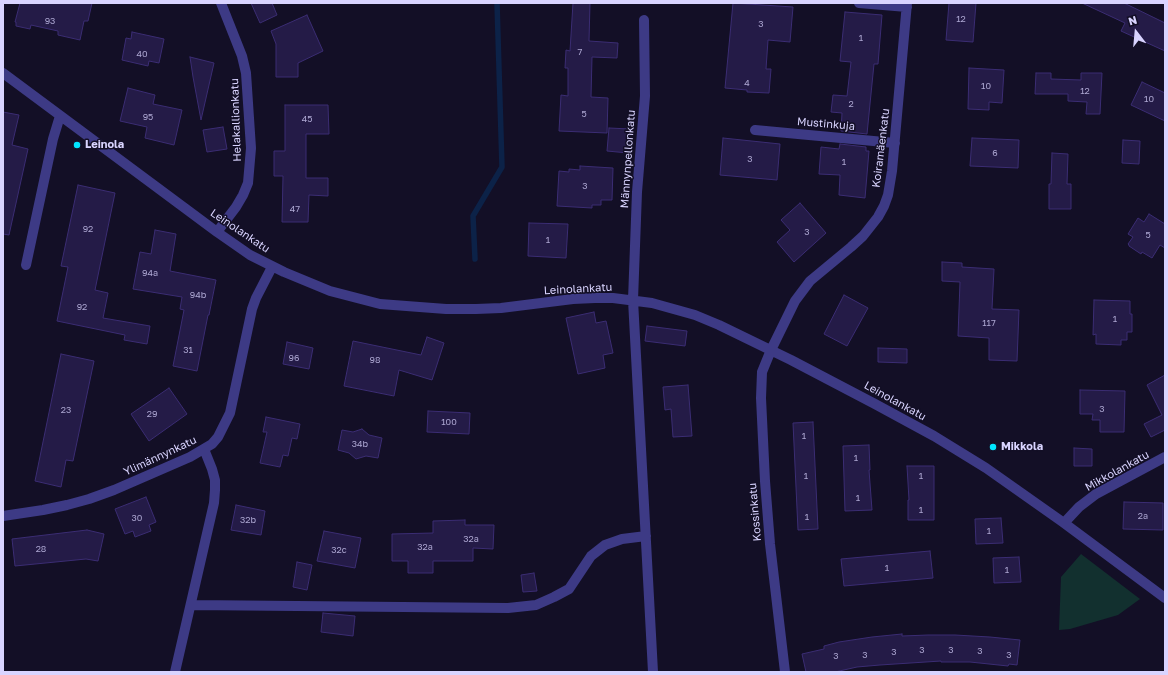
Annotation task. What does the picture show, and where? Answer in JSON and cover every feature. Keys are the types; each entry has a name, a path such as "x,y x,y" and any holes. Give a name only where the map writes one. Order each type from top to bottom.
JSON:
{"street":[{"name":"Helakallionkatu","path":"217,232 236,207 248,183 251,148 246,73 242,56 221,3"},
{"path":"859,3 907,5"},
{"name":"Koiramäenkatu","path":"771,350 795,301 810,281 855,243 871,226 878,217 888,195 895,143 907,5"},
{"name":"Männynpellonkatu","path":"644,20 645,96 637,192 633,300 653,672"},
{"name":"Leinolankatu","path":"3,73 217,232 250,255 272,267 330,291 380,304 450,309 501,308 595,298 633,300 652,303 695,315 771,350 934,436 986,468 1064,523 1165,598"},
{"path":"26,265 60,116"},
{"name":"Mustinkuja","path":"755,130 895,143"},
{"name":"Ylimännynkatu","path":"3,516 43,510 93,498 145,478 190,457 212,444 218,437 230,413 252,309 272,267"},
{"name":"Kossinkatu","path":"771,350 762,372 762,427 770,544 785,672"},
{"path":"176,672 214,503 215,480 204,449"},
{"name":"Mikkolankatu","path":"1064,523 1079,507 1096,494 1165,457"},
{"path":"191,605 508,608 536,605 569,589 591,556 605,545 622,539 646,536"}],"green space":[{"path":"1081,554 1140,599 1118,615 1070,629 1059,630 1061,577"}],"building":[{"path":"20,3 92,3 88,21 84,21 80,40 58,35 58,31 31,25 30,29 16,26 15,22"},
{"path":"251,3 272,3 277,15 260,23"},
{"path":"573,3 590,3 589,41 618,43 617,58 592,57 591,97 608,98 607,133 559,131 561,95 568,96 568,68 565,68 566,50 570,51"},
{"path":"733,3 793,7 790,42 768,40 766,69 771,69 769,93 747,92 747,90 725,88"},
{"path":"949,3 976,3 973,42 946,40"},
{"path":"1082,3 1124,3 1165,23 1165,51 1121,31 1125,23"},
{"path":"845,12 882,15 878,64 874,64 867,134 841,131 842,113 831,112 833,95 847,96 851,62 840,61"},
{"path":"307,15 323,51 298,63 298,77 276,77 276,44 271,31"},
{"path":"132,32 164,39 159,63 149,61 148,66 122,60 126,38 131,39"},
{"path":"190,57 214,63 201,120 193,77"},
{"path":"969,68 1004,70 1002,103 989,102 989,110 968,109"},
{"path":"1036,73 1051,73 1051,79 1081,80 1081,73 1102,73 1100,114 1086,114 1087,102 1068,101 1068,94 1035,94"},
{"path":"1142,82 1165,93 1165,121 1131,105"},
{"path":"128,88 155,95 153,104 182,110 174,145 145,138 147,127 120,121"},
{"path":"285,105 328,105 329,134 306,134 306,178 328,178 328,196 309,195 308,222 282,222 283,176 274,176 274,151 285,151"},
{"path":"3,112 19,115 12,145 28,149 9,235 3,234"},
{"path":"223,127 227,149 207,152 203,130"},
{"path":"609,128 630,129 628,153 607,151"},
{"path":"723,138 780,144 777,180 720,175"},
{"path":"972,138 1019,140 1018,168 970,166"},
{"path":"1123,140 1140,141 1139,164 1122,163"},
{"path":"840,144 866,147 866,151 869,151 865,198 839,195 840,175 819,174 821,147 839,149"},
{"path":"1052,153 1068,154 1067,184 1071,184 1071,209 1049,209 1049,184 1051,184"},
{"path":"580,166 613,168 612,200 601,200 601,205 592,205 592,208 557,206 559,171 569,172 569,169 580,170"},
{"path":"78,185 115,193 95,290 108,293 103,318 150,326 147,344 124,340 125,335 57,321 68,267 61,266"},
{"path":"800,203 826,233 794,262 777,242 790,230 781,220"},
{"path":"1149,214 1165,224 1165,248 1160,245 1152,258 1142,252 1141,254 1128,244 1133,237 1128,234 1138,218 1144,222"},
{"path":"529,223 568,224 566,258 528,256"},
{"path":"155,230 176,234 170,271 216,280 197,371 173,366 184,310 180,309 182,297 133,289 140,252 151,254"},
{"path":"942,262 962,263 962,267 994,269 992,309 1019,310 1017,361 989,360 989,338 958,336 960,282 942,281"},
{"path":"844,295 868,308 847,346 824,334"},
{"path":"1094,300 1130,301 1132,332 1127,332 1127,340 1121,340 1121,345 1096,344 1096,334 1093,335"},
{"path":"594,312 596,323 606,321 613,353 603,355 605,368 578,374 566,318"},
{"path":"647,326 687,331 685,346 645,341"},
{"path":"427,337 444,343 432,380 399,370 394,396 344,386 353,341 421,355"},
{"path":"287,342 313,348 309,369 283,364"},
{"path":"878,348 907,349 907,363 878,362"},
{"path":"61,354 94,361 73,461 66,460 61,487 35,481"},
{"path":"1165,375 1165,430 1151,437 1144,424 1162,415 1147,385"},
{"path":"688,385 692,436 673,437 671,409 665,410 663,387"},
{"path":"169,388 187,414 149,441 131,414"},
{"path":"1080,390 1125,391 1124,432 1100,432 1100,420 1092,420 1093,414 1080,414"},
{"path":"428,411 470,413 469,434 427,432"},
{"path":"266,417 300,424 297,439 292,438 288,456 283,455 280,467 260,463 267,432 263,432"},
{"path":"813,422 818,529 798,530 793,423"},
{"path":"362,429 369,435 382,438 378,458 366,456 356,459 349,453 338,450 342,430 353,432"},
{"path":"869,445 872,510 845,511 843,446"},
{"path":"1074,448 1092,449 1092,466 1074,466"},
{"path":"907,466 934,466 934,520 908,520 909,500"},
{"path":"146,497 156,522 149,525 151,531 135,537 133,531 125,534 115,509"},
{"path":"1124,502 1163,503 1163,530 1123,529"},
{"path":"236,505 265,511 261,535 231,530"},
{"path":"1001,518 1003,543 976,544 975,519"},
{"path":"465,520 465,525 494,525 493,549 473,548 473,561 433,561 433,573 408,573 408,561 392,561 392,534 433,533 433,521"},
{"path":"87,530 104,534 98,561 86,559 15,566 12,539"},
{"path":"324,531 361,538 355,568 317,561"},
{"path":"930,551 933,578 844,586 841,559"},
{"path":"1019,557 1021,582 994,583 993,558"},
{"path":"297,562 312,565 307,590 293,587"},
{"path":"534,573 537,591 523,592 521,575"},
{"path":"323,613 355,616 353,636 321,632"},
{"path":"902,634 902,636 955,635 1020,640 1017,665 1009,664 1008,666 941,661 857,667 835,672 806,672 802,654 824,649 824,646 839,642"}],"waterway":[{"path":"475,259 473,216 502,167 497,3"}],"place":[{"name":"Leinola","path":"77,145"},
{"name":"Mikkola","path":"993,447"}]}
